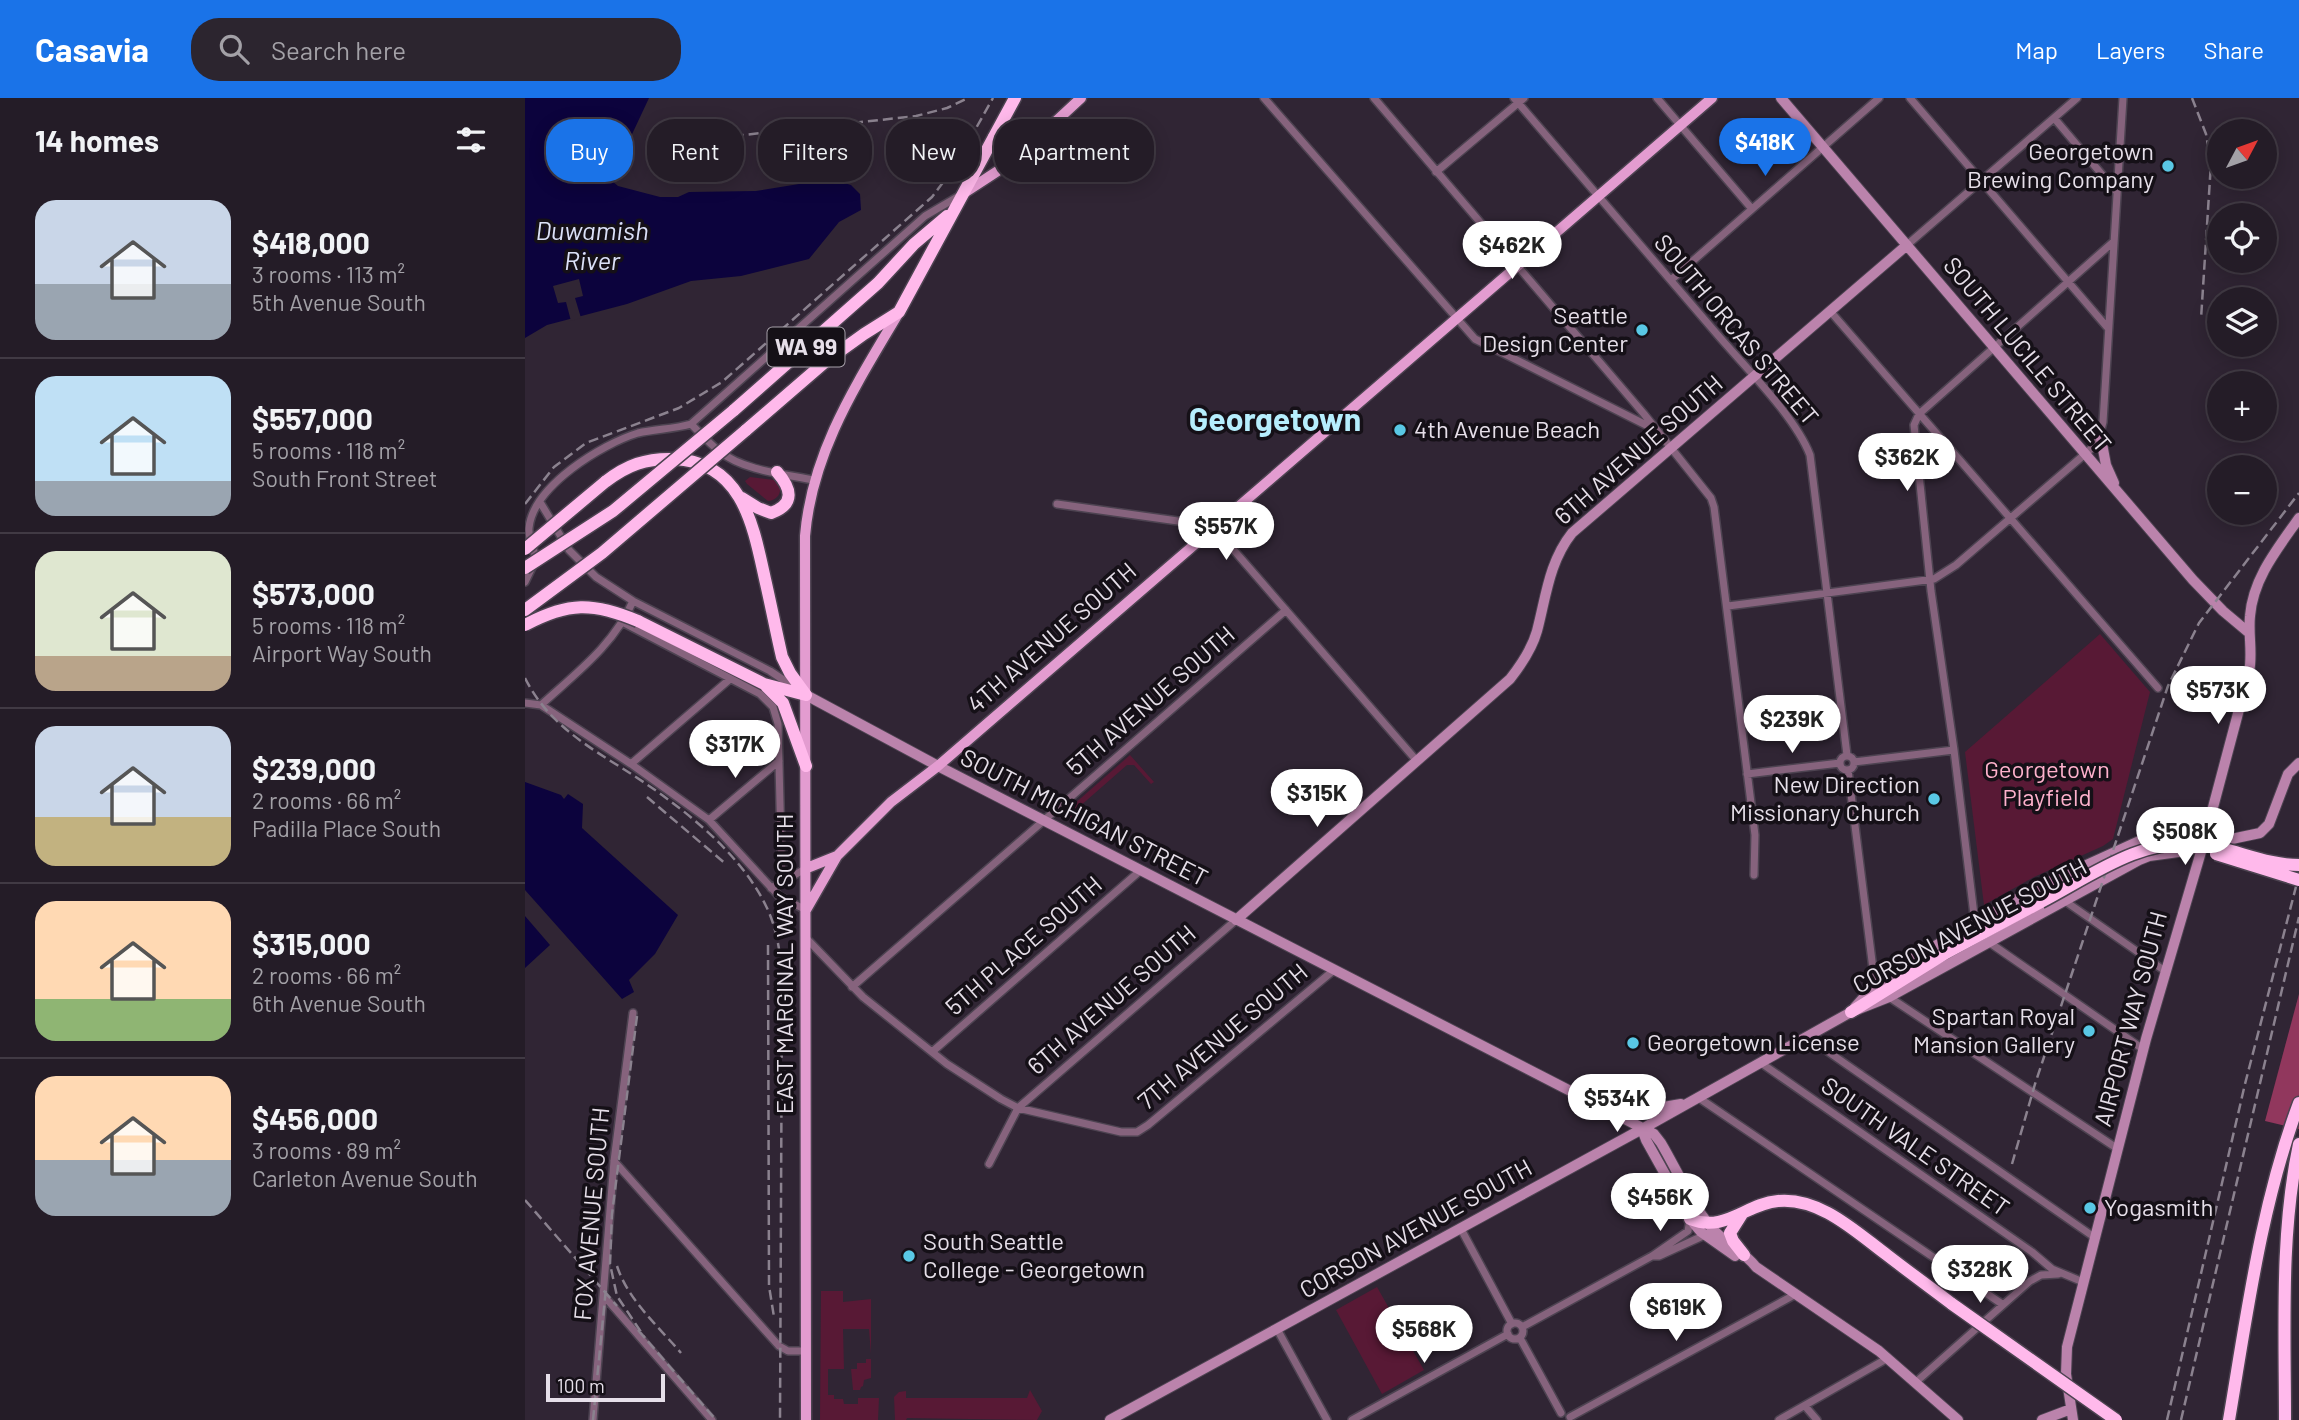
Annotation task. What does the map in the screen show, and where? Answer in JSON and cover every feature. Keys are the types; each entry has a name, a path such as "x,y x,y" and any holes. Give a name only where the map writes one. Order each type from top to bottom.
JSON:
{"highway":[{"name":"EAST MARGINAL WAY SOUTH","path":"899,312 1015,98"},
{"name":"WA 99","path":"525,569 613,510 733,411 879,284 914,244 952,211"},
{"name":"WA 99","path":"525,610 623,536 825,362 899,312"},
{"path":"525,549 605,482 632,464 649,459 680,459 708,467 725,479 747,509 756,536 782,657 806,695"},
{"path":"740,497 771,513 779,510 789,491 788,485 776,472"},
{"path":"525,625 552,612 581,606 605,608 638,621 764,684 806,695"},
{"path":"764,684 783,703 806,766"},
{"path":"2187,843 2299,880"},
{"path":"1851,1012 1910,974 2130,855 2153,847 2201,844 2284,864 2299,864"},
{"path":"2229,1420 2253,1273 2299,1103"},
{"path":"2285,1420 2286,1236 2288,1205 2299,1144"},
{"path":"1691,1219 1707,1229 1779,1200 1817,1208 1840,1220 1952,1304 2116,1420"},
{"path":"1744,1212 1730,1233 1744,1255"},
{"path":"2053,1377 2101,1420"}],"main road":[{"path":"1057,119 1081,98"},
{"name":"4TH AVENUE SOUTH","path":"806,909 837,856 891,802 937,766 1712,98"},
{"name":"SOUTH LUCILE STREET","path":"1781,98 2193,580 2248,632"},
{"path":"964,193 994,173"},
{"name":"6TH AVENUE SOUTH","path":"1236,919 1501,688 1521,666 1537,632 1551,569 1572,533 1907,245"},
{"name":"EAST MARGINAL WAY SOUTH","path":"806,1420 805,536 814,480 837,420 899,312"},
{"path":"2100,433 2106,465 2125,501"},
{"name":"AIRPORT WAY SOUTH","path":"2072,1415 2066,1374 2067,1348 2143,1049 2203,845 2250,666 2248,632 2252,600 2261,576 2299,518"},
{"name":"SOUTH MICHIGAN STREET","path":"806,695 937,766 1654,1134 1707,1229"},
{"path":"2203,845 2252,837 2265,828 2272,818 2284,782 2299,763"},
{"name":"CORSON AVENUE SOUTH","path":"1851,1012 1875,985 1912,959 2038,887 2155,835 2173,835 2203,845"},
{"name":"CORSON AVENUE SOUTH","path":"1110,1420 1851,1012 1889,997 2149,856 2186,851 2203,845"},
{"name":"4TH AVENUE SOUTH","path":"807,868 837,856"},
{"path":"2076,870 2087,889"},
{"path":"1606,1111 1640,1111 1695,1100"},
{"path":"1642,1129 1691,1219"},
{"path":"1707,1229 1744,1255 1756,1267 1888,1359 1958,1420"},
{"path":"1707,1229 1750,1266 1756,1267"},
{"path":"2042,1420 2072,1415"}],"street":[{"path":"1264,98 1475,339 1659,432"},
{"path":"1374,98 1707,491 1714,507 1728,606 1755,835 1754,875"},
{"path":"1657,98 1752,209"},
{"path":"1671,280 1879,98"},
{"path":"1910,98 2107,327"},
{"name":"6TH AVENUE SOUTH","path":"1907,245 2077,98"},
{"path":"1728,606 1930,581 1956,565 2092,448 2103,422 2123,98"},
{"path":"1436,172 1519,100"},
{"name":"SOUTH ORCAS STREET","path":"1519,100 1800,433 1810,455 1847,755"},
{"path":"2055,118 2116,191"},
{"path":"525,582 536,559 529,530 540,502 573,467 605,446 641,433 691,424 925,216 964,193"},
{"path":"1975,923 1930,581 1914,425 1919,414 2112,243"},
{"path":"1830,311 2158,688"},
{"path":"691,424 719,452 733,460 814,480"},
{"name":"SOUTH MICHIGAN STREET","path":"540,502 569,550 603,582 633,601 770,671 806,695"},
{"path":"1057,504 1177,521 1208,531 1224,540 1417,761"},
{"path":"541,705 601,650 624,623 633,601"},
{"name":"5TH AVENUE SOUTH","path":"852,986 1286,610"},
{"path":"624,623 730,679 631,764"},
{"name":"EAST MARGINAL WAY SOUTH","path":"730,679 760,694 773,708 778,724 782,883"},
{"path":"525,703 541,705 631,764 709,820 785,901 806,909"},
{"path":"1854,762 1954,750"},
{"path":"1848,770 1843,769 1840,764 1841,758 1847,755 1854,762"},
{"path":"709,820 779,761"},
{"path":"1848,770 1854,762"},
{"path":"1747,774 1840,764"},
{"path":"1848,770 1875,985"},
{"name":"4TH AVENUE SOUTH","path":"771,888 807,868"},
{"name":"5TH PLACE SOUTH","path":"932,1052 1141,870"},
{"path":"2065,901 2165,971"},
{"name":"6TH AVENUE SOUTH","path":"989,1164 1018,1108 1236,919"},
{"path":"806,938 852,986 932,1052 974,1082 1018,1108"},
{"path":"1990,943 2143,1049"},
{"name":"7TH AVENUE SOUTH","path":"1018,1108 1121,1132 1137,1132 1176,1104 1334,970"},
{"path":"1889,997 2118,1149"},
{"name":"FOX AVENUE SOUTH","path":"593,1420 614,1161 633,1013"},
{"path":"1807,1037 2094,1237"},
{"name":"SOUTH VALE STREET","path":"1761,1063 2062,1275 2083,1282"},
{"path":"1695,1100 2002,1304"},
{"path":"614,1161 779,1346 788,1351 806,1351"},
{"path":"1522,1327 1685,1235 1691,1219"},
{"path":"1461,1229 1512,1324"},
{"path":"1652,1256 1659,1256 1707,1229"},
{"path":"1916,1382 2036,1277 2048,1273 2062,1275"},
{"path":"1520,1338 1559,1417 1566,1413 1571,1418 1796,1294"},
{"path":"604,1296 712,1420"},
{"path":"1517,1323 1522,1327 1520,1338 1512,1338 1508,1334 1508,1328 1512,1324 1517,1323"},
{"path":"1277,1329 1327,1420"},
{"path":"1352,1420 1508,1334"},
{"path":"1779,1420 1888,1359"},
{"path":"1805,1406 1817,1420"}],"green space":[{"path":"750,477 774,480 780,488 778,495 768,501 747,484 745,481"},
{"name":"Georgetown Playfield","path":"2100,634 2150,692 2113,839 2034,877 1984,905 1965,752"},
{"path":"1130,755 1154,782 1151,784 1134,765 1127,765 1079,807 1094,825 1099,821 1102,824 1094,830 1066,815 1065,812"},
{"path":"1377,1287 1424,1370 1382,1394 1336,1310"},
{"path":"821,1291 843,1291 843,1302 871,1299 871,1354 869,1329 843,1329 844,1369 828,1369 828,1395 834,1395 834,1399 843,1399 844,1404 858,1404 858,1398 879,1398 878,1420 820,1420"},
{"path":"866,1359 871,1359 871,1378 864,1380 860,1390 853,1390 851,1369 857,1369 857,1363 866,1363"},
{"path":"1030,1390 1042,1411 1037,1420 895,1420 894,1397 899,1392 906,1391 906,1398 1027,1398"}],"shaded area":[{"path":"2299,994 2299,1129 2265,1121"}],"water":[{"name":"Duwamish River","path":"525,98 649,98 633,132 633,119 546,119 546,182 613,182 618,186 660,197 678,197 689,192 756,191 812,182 840,182 851,185 860,194 861,210 839,222 809,259 741,276 691,281 627,304 547,325 525,338"},
{"path":"525,782 561,795 564,799 568,794 583,804 582,828 678,915 655,954 629,980 634,992 622,999 525,890"},
{"path":"525,916 550,945 525,968"}],"pier":[{"path":"579,279 583,296 575,298 581,318 571,321 566,302 558,303 553,286"}],"railway":[{"path":"744,135 916,116 947,108 968,98"},
{"path":"525,504 554,467 586,443 679,408 722,382 932,197 953,169 993,98"},
{"path":"2192,98 2206,134 2211,163 2201,319"},
{"path":"2012,1164 2035,1084 2168,686 2199,623 2299,493"},
{"path":"525,678 544,707 568,731 665,797 705,829 754,885 773,925 780,954 782,984 780,1420"},
{"path":"647,797 727,865"},
{"path":"2167,1420 2245,1084 2299,875"},
{"path":"2181,1420 2299,917"},
{"path":"768,945 769,1286 774,1317"},
{"path":"637,1016 612,1214 610,1264 617,1296 645,1338"},
{"path":"525,1200 617,1306"},
{"path":"617,1266 636,1301 681,1353"},
{"path":"593,1420 606,1288"},
{"path":"638,1330 716,1420"}],"place":[{"name":"Georgetown Brewing Company","path":"2168,166"},
{"name":"Seattle Design Center","path":"1642,330"},
{"name":"4th Avenue Beach","path":"1400,430"},
{"name":"New Direction Missionary Church","path":"1934,799"},
{"name":"Spartan Royal Mansion Gallery","path":"2089,1031"},
{"name":"Georgetown License","path":"1633,1043"},
{"name":"Yogasmith","path":"2090,1208"},
{"name":"South Seattle College - Georgetown","path":"909,1256"}],"district":[{"name":"Georgetown","path":"1275,420"}]}
